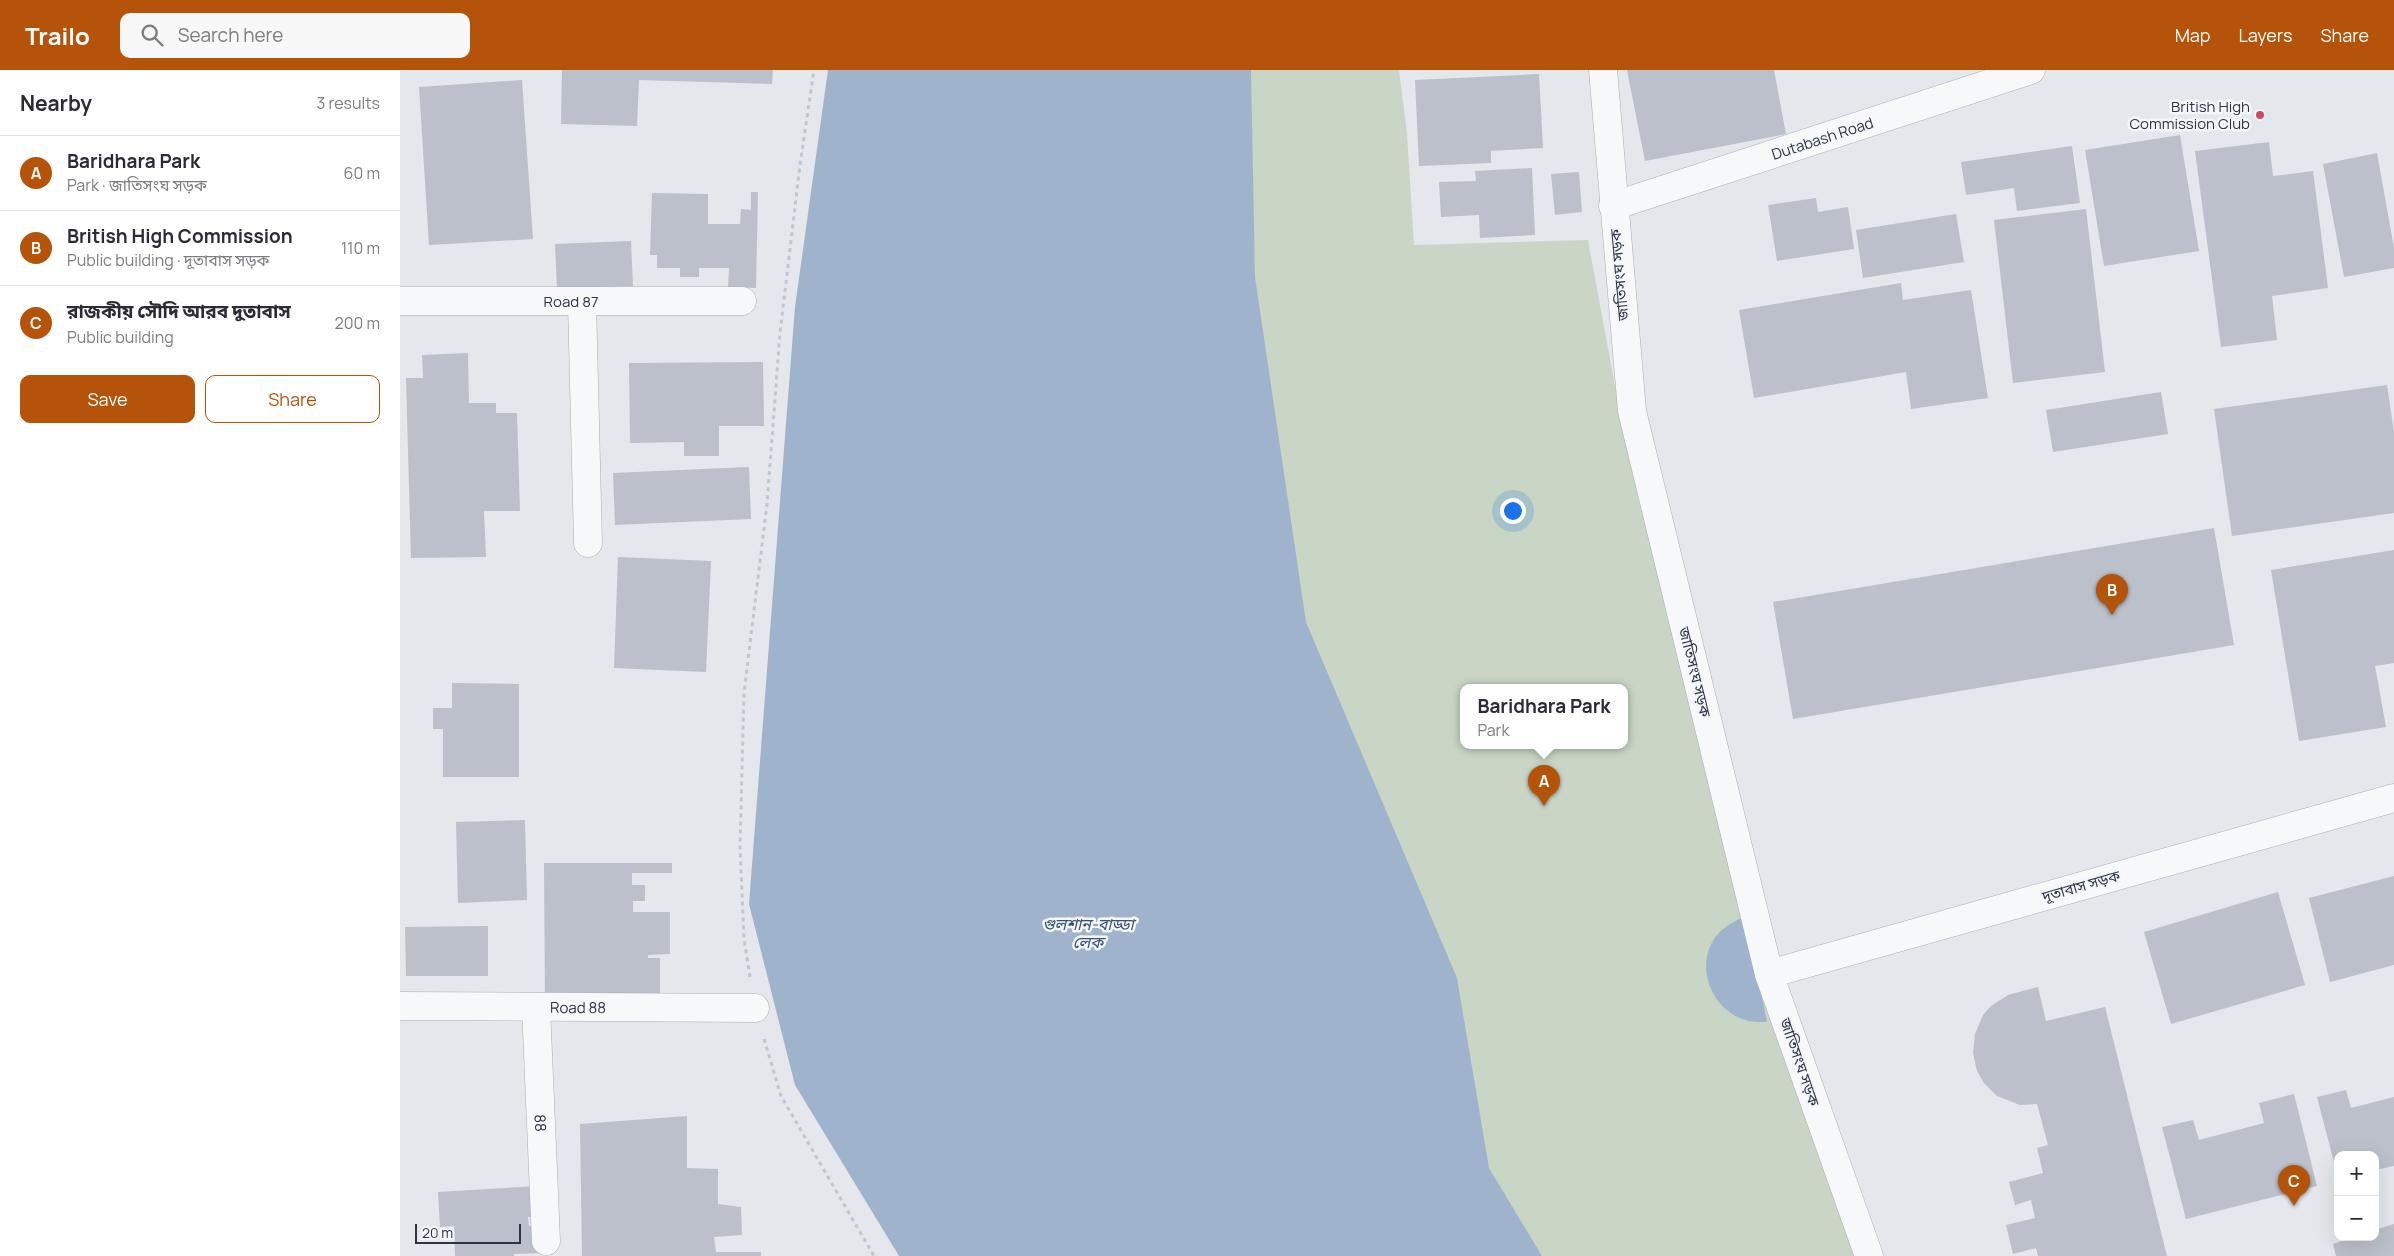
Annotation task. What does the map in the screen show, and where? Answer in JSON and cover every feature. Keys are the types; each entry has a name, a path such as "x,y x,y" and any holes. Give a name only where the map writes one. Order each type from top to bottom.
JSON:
{"street":[{"name":"জাতিসংঘ সড়ক","path":"1603,70 1613,206 1632,410 1769,974 1869,1256"},
{"name":"Dutabash Road","path":"1613,206 2030,70"},
{"name":"Road 87","path":"400,301 742,302"},
{"path":"582,303 588,543"},
{"name":"দূতাবাস সড়ক","path":"1769,974 2394,798"},
{"name":"Road 88","path":"400,1006 755,1008"},
{"name":"88","path":"536,1006 546,1241"}],"path":[{"path":"814,70 780,333 766,504 744,694 740,846 744,939 755,1008 781,1096 874,1256"}],"green space":[{"path":"1245,70 1399,70 1407,134 1414,245 1588,240 1620,413 1855,1256 1538,1256 1489,1168 1300,634 1250,288"}],"water":[{"name":"গুলশান-বাড্ডা লেক","path":"828,70 1251,70 1255,277 1306,622 1457,978 1489,1168 1542,1256 899,1256 795,1085 749,904 795,307"},
{"path":"1746,916 1767,1022 1748,1021 1735,1016 1724,1008 1710,986 1707,973 1710,947 1717,935 1730,924"}],"building":[{"path":"562,70 773,70 772,84 639,80 637,126 561,124"},
{"path":"1627,70 1774,70 1786,134 1645,161"},
{"path":"1539,74 1543,148 1491,151 1491,163 1419,166 1415,80"},
{"path":"522,80 533,239 429,245 419,87"},
{"path":"2180,135 2199,251 2104,266 2085,150"},
{"path":"2269,142 2273,176 2313,171 2328,288 2272,296 2277,340 2221,347 2195,151"},
{"path":"2072,146 2080,203 2017,211 2014,188 1966,195 1961,162"},
{"path":"2377,153 2394,248 2394,268 2344,277 2323,164"},
{"path":"1532,168 1535,235 1480,238 1479,215 1441,217 1439,182 1476,181 1475,171"},
{"path":"1579,172 1582,212 1555,215 1551,174"},
{"path":"751,192 758,192 756,288 728,287 729,268 699,268 699,277 680,277 680,268 657,268 657,255 650,255 652,193 708,194 708,224 740,224 741,209 751,210"},
{"path":"1816,198 1818,212 1848,207 1854,249 1777,261 1768,205"},
{"path":"2086,209 2105,372 2013,383 1994,220"},
{"path":"1956,214 1964,262 1863,278 1856,230"},
{"path":"631,241 633,286 557,288 555,244"},
{"path":"1901,283 1903,300 1971,290 1988,398 1911,409 1906,372 1754,398 1739,310"},
{"path":"468,353 469,403 496,403 496,413 517,413 520,511 484,511 486,557 411,558 406,378 423,378 422,355"},
{"path":"763,362 764,426 719,426 719,456 684,456 684,442 630,443 629,363"},
{"path":"2387,385 2394,432 2394,513 2232,536 2214,409"},
{"path":"2161,392 2168,434 2053,452 2046,410"},
{"path":"749,467 751,519 615,525 613,473"},
{"path":"2214,528 2234,645 1793,719 1773,602"},
{"path":"2394,550 2394,663 2375,666 2386,727 2299,741 2271,570"},
{"path":"618,557 711,561 706,672 614,668"},
{"path":"452,683 519,684 519,777 443,777 443,729 433,729 433,708 452,708"},
{"path":"525,820 527,900 458,903 456,822"},
{"path":"544,863 672,863 672,873 632,873 632,885 645,885 645,901 633,901 633,912 670,912 670,954 648,955 648,958 660,958 660,1003 545,1004"},
{"path":"2394,876 2394,965 2330,982 2309,898"},
{"path":"2278,892 2305,985 2171,1024 2144,932"},
{"path":"488,926 488,976 406,976 405,927"},
{"path":"2038,987 2046,1021 2105,1007 2167,1256 2038,1256 2036,1248 2013,1254 2006,1225 2035,1218 2031,1200 2015,1205 2009,1182 2043,1173 2037,1148 2048,1145 2037,1104 2020,1105 1997,1096 1984,1083 1977,1071 1973,1053 1975,1034 1983,1015 1991,1006 2008,995"},
{"path":"2346,1090 2351,1108 2394,1097 2394,1166 2379,1169 2379,1151 2334,1151 2334,1162 2317,1097"},
{"path":"2294,1094 2317,1186 2186,1219 2162,1127 2193,1120 2199,1140 2264,1123 2259,1103"},
{"path":"687,1116 687,1168 718,1169 718,1204 741,1207 742,1235 714,1237 716,1252 761,1252 761,1256 582,1256 580,1124"},
{"path":"538,1186 539,1216 528,1217 529,1226 543,1226 545,1253 514,1254 514,1256 455,1256 454,1226 440,1227 438,1192"},
{"path":"2394,1224 2394,1256 2336,1256 2333,1244 2342,1241 2379,1241 2379,1229"}],"place":[{"name":"British High Commission Club","path":"2260,115"},
{"name":"British High Commission","path":"2112,615"},
{"name":"Baridhara Park","path":"1544,806"},
{"name":"রাজকীয় সৌদি আরব দুতাবাস","path":"2294,1206"}]}
